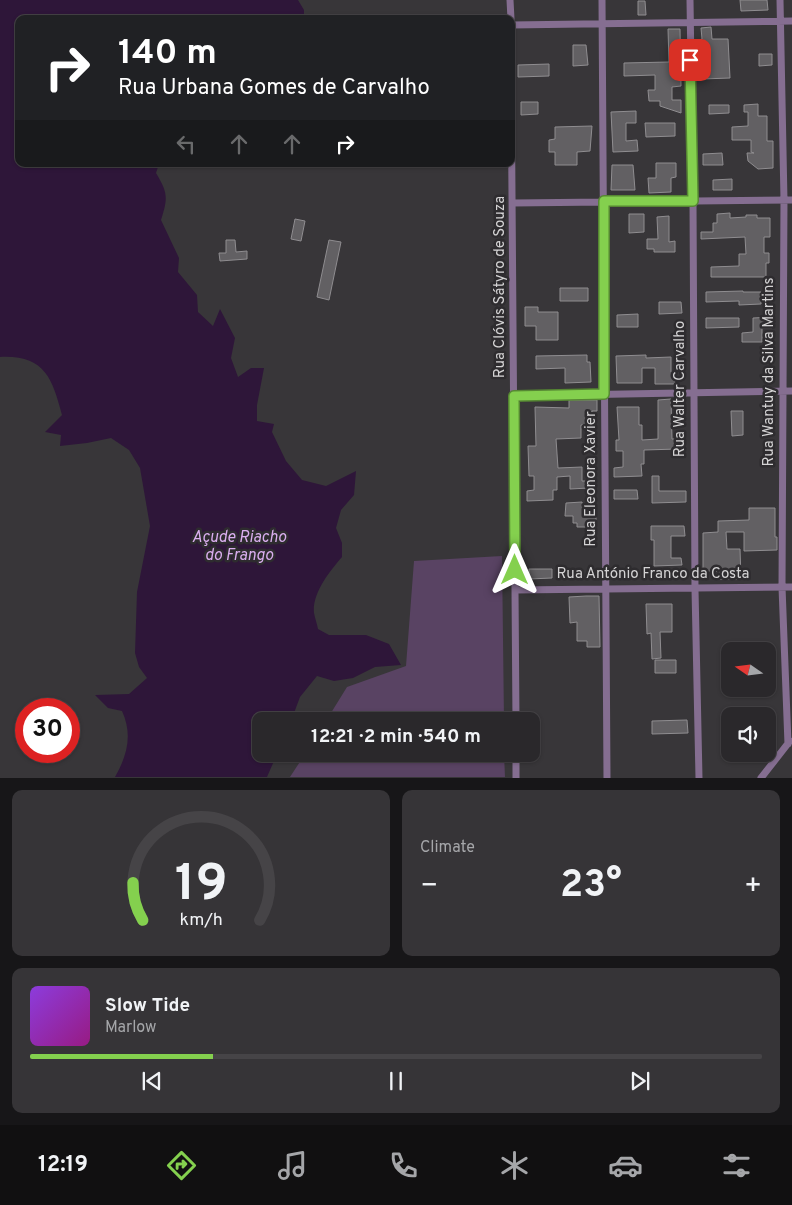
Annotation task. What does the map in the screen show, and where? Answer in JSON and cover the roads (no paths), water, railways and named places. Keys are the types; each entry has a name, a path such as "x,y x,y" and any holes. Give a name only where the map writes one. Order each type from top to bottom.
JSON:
{"street":[{"path":"510,0 511,15"},
{"name":"Rua Eleonora Xavier","path":"602,0 607,778"},
{"name":"Rua Walter Carvalho","path":"690,0 695,589 699,778"},
{"name":"Rua Wantuy da Silva Martins","path":"780,0 784,200 782,587 790,741"},
{"path":"515,25 792,21"},
{"name":"Rua Clóvis Sátyro de Souza","path":"513,167 516,712"},
{"path":"514,204 604,201 792,200"},
{"path":"514,396 792,391"},
{"name":"Rua António Franco da Costa","path":"515,590 792,587"},
{"path":"761,778 790,741"},
{"path":"516,762 516,778"}],"water":[{"name":"Açude Riacho do Frango","path":"0,0 298,0 304,10 304,15 15,15 15,167 158,167 156,173 166,196 161,220 179,258 178,272 197,295 198,312 213,326 220,309 235,338 231,358 238,377 251,368 264,368 257,405 257,421 274,424 272,432 286,461 302,480 326,486 356,471 354,495 341,510 336,528 342,543 342,557 327,576 319,590 314,605 314,615 318,629 329,635 366,635 389,644 401,665 375,667 353,678 334,681 317,676 300,697 294,712 252,712 252,762 274,762 267,777 115,777 123,761 127,745 127,728 122,711 108,708 95,695 129,694 147,678 139,667 135,653 137,592 150,526 140,468 129,450 111,438 60,446 61,435 45,432 62,415 50,379 36,364 15,357 0,357"}]}
